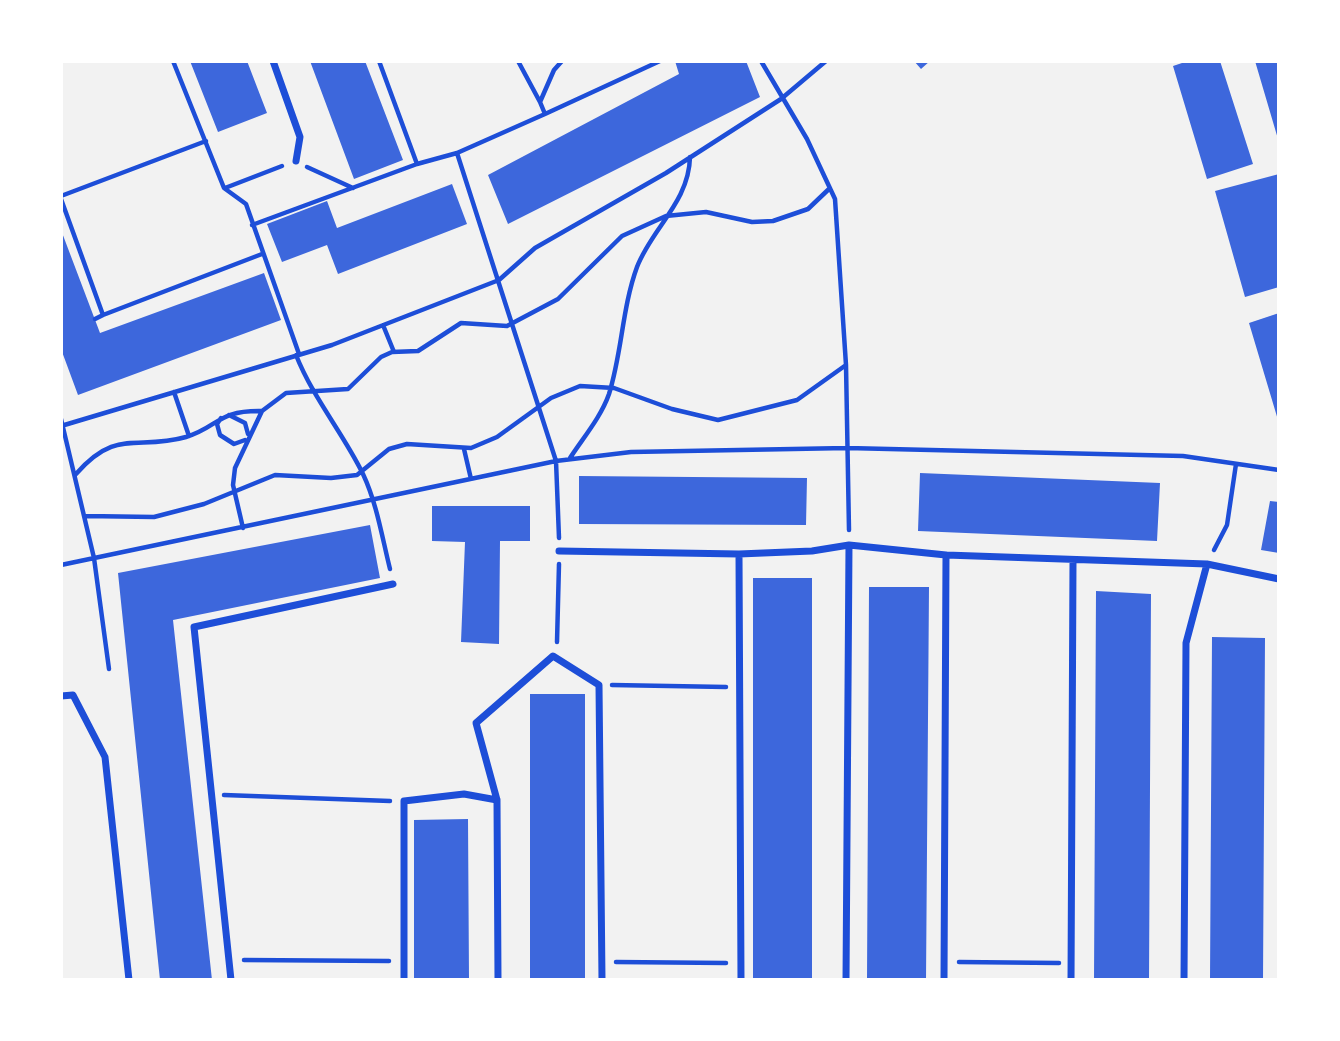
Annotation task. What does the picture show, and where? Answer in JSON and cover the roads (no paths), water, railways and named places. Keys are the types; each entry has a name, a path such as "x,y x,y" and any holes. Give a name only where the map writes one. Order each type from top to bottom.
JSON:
{"street":[{"path":"273,61 300,137 296,161"},
{"path":"846,980 849,545"},
{"path":"559,551 739,554 812,551 849,545 946,555 1207,564 1279,579"},
{"path":"739,554 741,980"},
{"path":"944,980 946,555"},
{"path":"1072,980 1073,561"},
{"path":"1184,980 1185,643 1207,564"},
{"path":"231,980 194,627 393,584"},
{"path":"498,980 497,800 477,723 554,656 599,685 601,980"},
{"path":"61,696 73,695 105,757 129,980"},
{"path":"404,980 404,801 461,794 497,800"}]}
